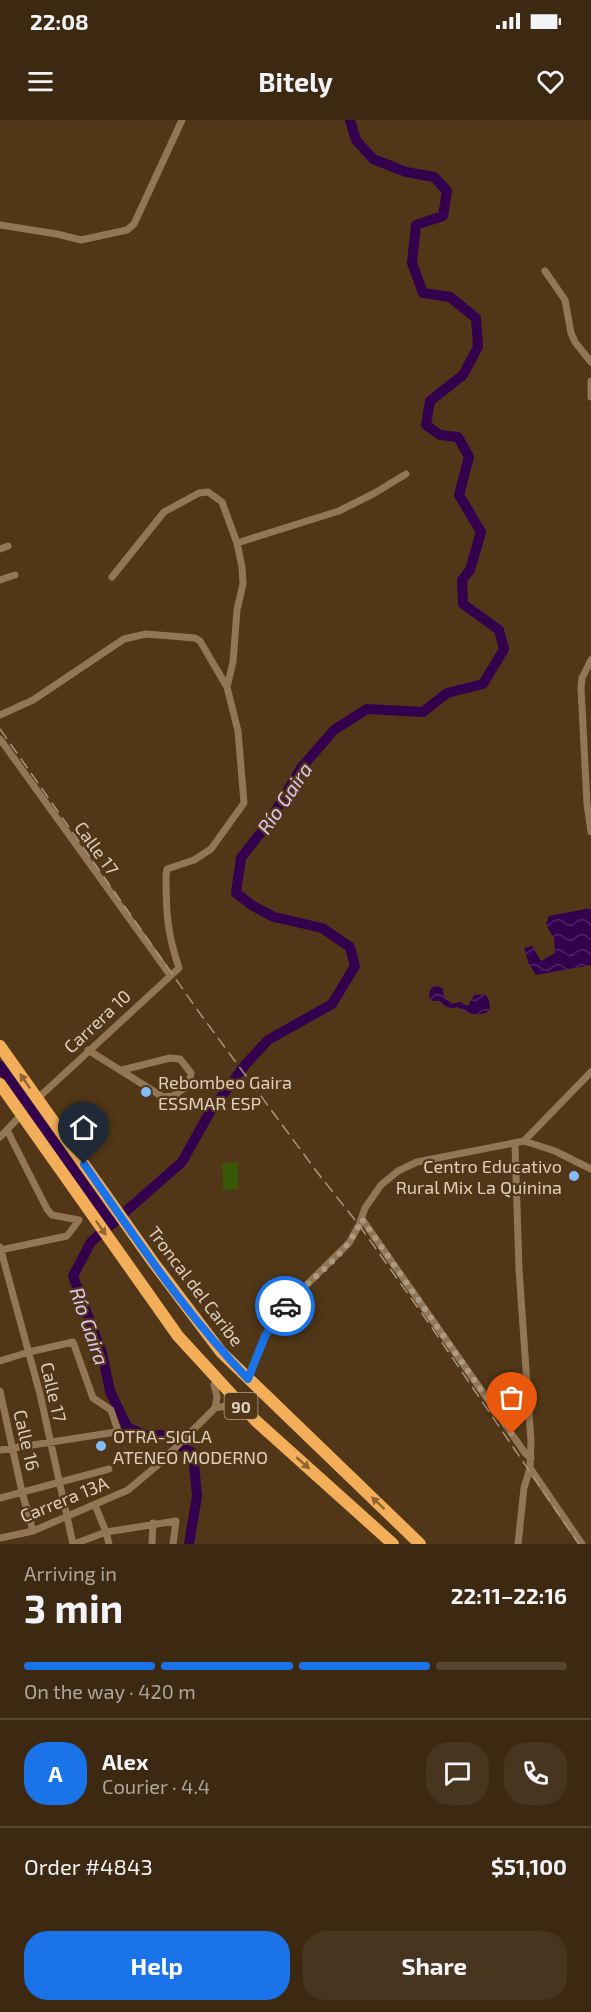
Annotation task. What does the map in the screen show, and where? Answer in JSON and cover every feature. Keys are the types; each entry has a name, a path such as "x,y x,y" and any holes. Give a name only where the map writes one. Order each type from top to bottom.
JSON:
{"highway":[{"name":"Troncal del Caribe","path":"0,1047 153,1263 221,1352 420,1544"},
{"name":"90","path":"0,1084 178,1336 243,1407 393,1544"},
{"path":"135,1277 142,1277 149,1273 153,1263"},
{"path":"153,1302 154,1294 160,1289 171,1287"},
{"path":"178,1336 214,1385 232,1405 283,1445"}],"street":[{"path":"0,225 81,240 128,230 134,224 182,120"},
{"path":"545,271 565,300 571,333 591,362"},
{"path":"591,381 591,397"},
{"path":"237,543 339,511 406,474"},
{"path":"112,577 164,512 199,493 208,492 222,502 237,543 243,584 237,610 233,662 227,687"},
{"path":"0,549 8,546"},
{"path":"0,580 15,575"},
{"path":"0,715 33,700 124,639 146,634 195,638 200,641 227,687"},
{"path":"591,660 582,678 581,688 587,804 591,832"},
{"name":"Carrera 10","path":"37,1099 179,968 166,921 167,869 194,860 211,849 244,803 238,731 227,687"},
{"name":"Calle 17","path":"0,739 170,975"},
{"path":"88,1050 163,1097 173,1096 189,1085 190,1073 180,1059 170,1058 122,1070"},
{"path":"248,1379 265,1336 282,1309 349,1243 362,1219 365,1208 381,1185 398,1171 417,1162 524,1141 591,1072"},
{"path":"0,1137 21,1115"},
{"path":"0,1249 67,1236 78,1220 52,1215 46,1209 7,1130"},
{"path":"524,1141 555,1151 591,1169"},
{"path":"515,1144 519,1269 531,1441 530,1468 524,1488 518,1544"},
{"path":"362,1219 525,1454 531,1458"},
{"name":"Calle 17","path":"0,1249 29,1352 74,1544"},
{"path":"0,1361 73,1342 93,1398 111,1410 117,1431 0,1450"},
{"path":"214,1385 217,1397 215,1408 232,1405"},
{"name":"Calle 16","path":"0,1391 33,1531"},
{"name":"Carrera 13A","path":"0,1538 33,1531 128,1490 215,1408"},
{"path":"530,1468 582,1544"},
{"path":"0,1498 109,1469"},
{"path":"95,1505 109,1544"},
{"path":"74,1544 106,1532 176,1521 172,1544"},
{"path":"152,1544 153,1523"}],"green space":[{"path":"238,1162 238,1189 223,1190 222,1163"}],"water":[{"path":"591,908 591,965 536,975 529,964 524,948 532,946 541,961 555,953 554,939 546,924 549,916"},
{"path":"438,986 443,989 444,997 452,1004 460,1002 468,1006 474,995 485,994 489,1000 490,1010 482,1014 474,1014 458,1007 448,1007 440,1001 433,1001 429,998 430,990"}],"waterway":[{"name":"Río Gaira","path":"189,1544 197,1496 193,1453 162,1435 148,1436 127,1427 110,1391 102,1353 73,1276 91,1242 182,1162 210,1112 245,1065 268,1040 332,1004 355,966 350,947 322,928 274,917 253,906 236,893 241,858 269,822 301,768 334,730 367,709 423,712 447,693 483,684 504,649 499,630 463,604 462,580 470,570 481,532 459,495 469,457 458,437 440,435 426,425 430,401 463,375 478,347 476,318 450,297 423,293 412,263 416,225 443,216 447,191 434,177 406,172 373,159 356,140 350,120"},
{"path":"0,1066 112,1224 117,1220"}],"railway":[{"path":"0,729 201,1015 359,1225 428,1322 579,1544"}],"way so far":[{"path":"285,1306 349,1243 362,1219 512,1434"}],"place":[{"name":"Rebombeo Gaira ESSMAR ESP","path":"146,1092"},
{"name":"Centro Educativo Rural Mix La Quinina","path":"574,1176"},
{"name":"OTRA-SIGLA ATENEO MODERNO","path":"101,1446"}],"route":[{"path":"84,1164 183,1303 221,1352 248,1379 265,1336 285,1306"}]}
